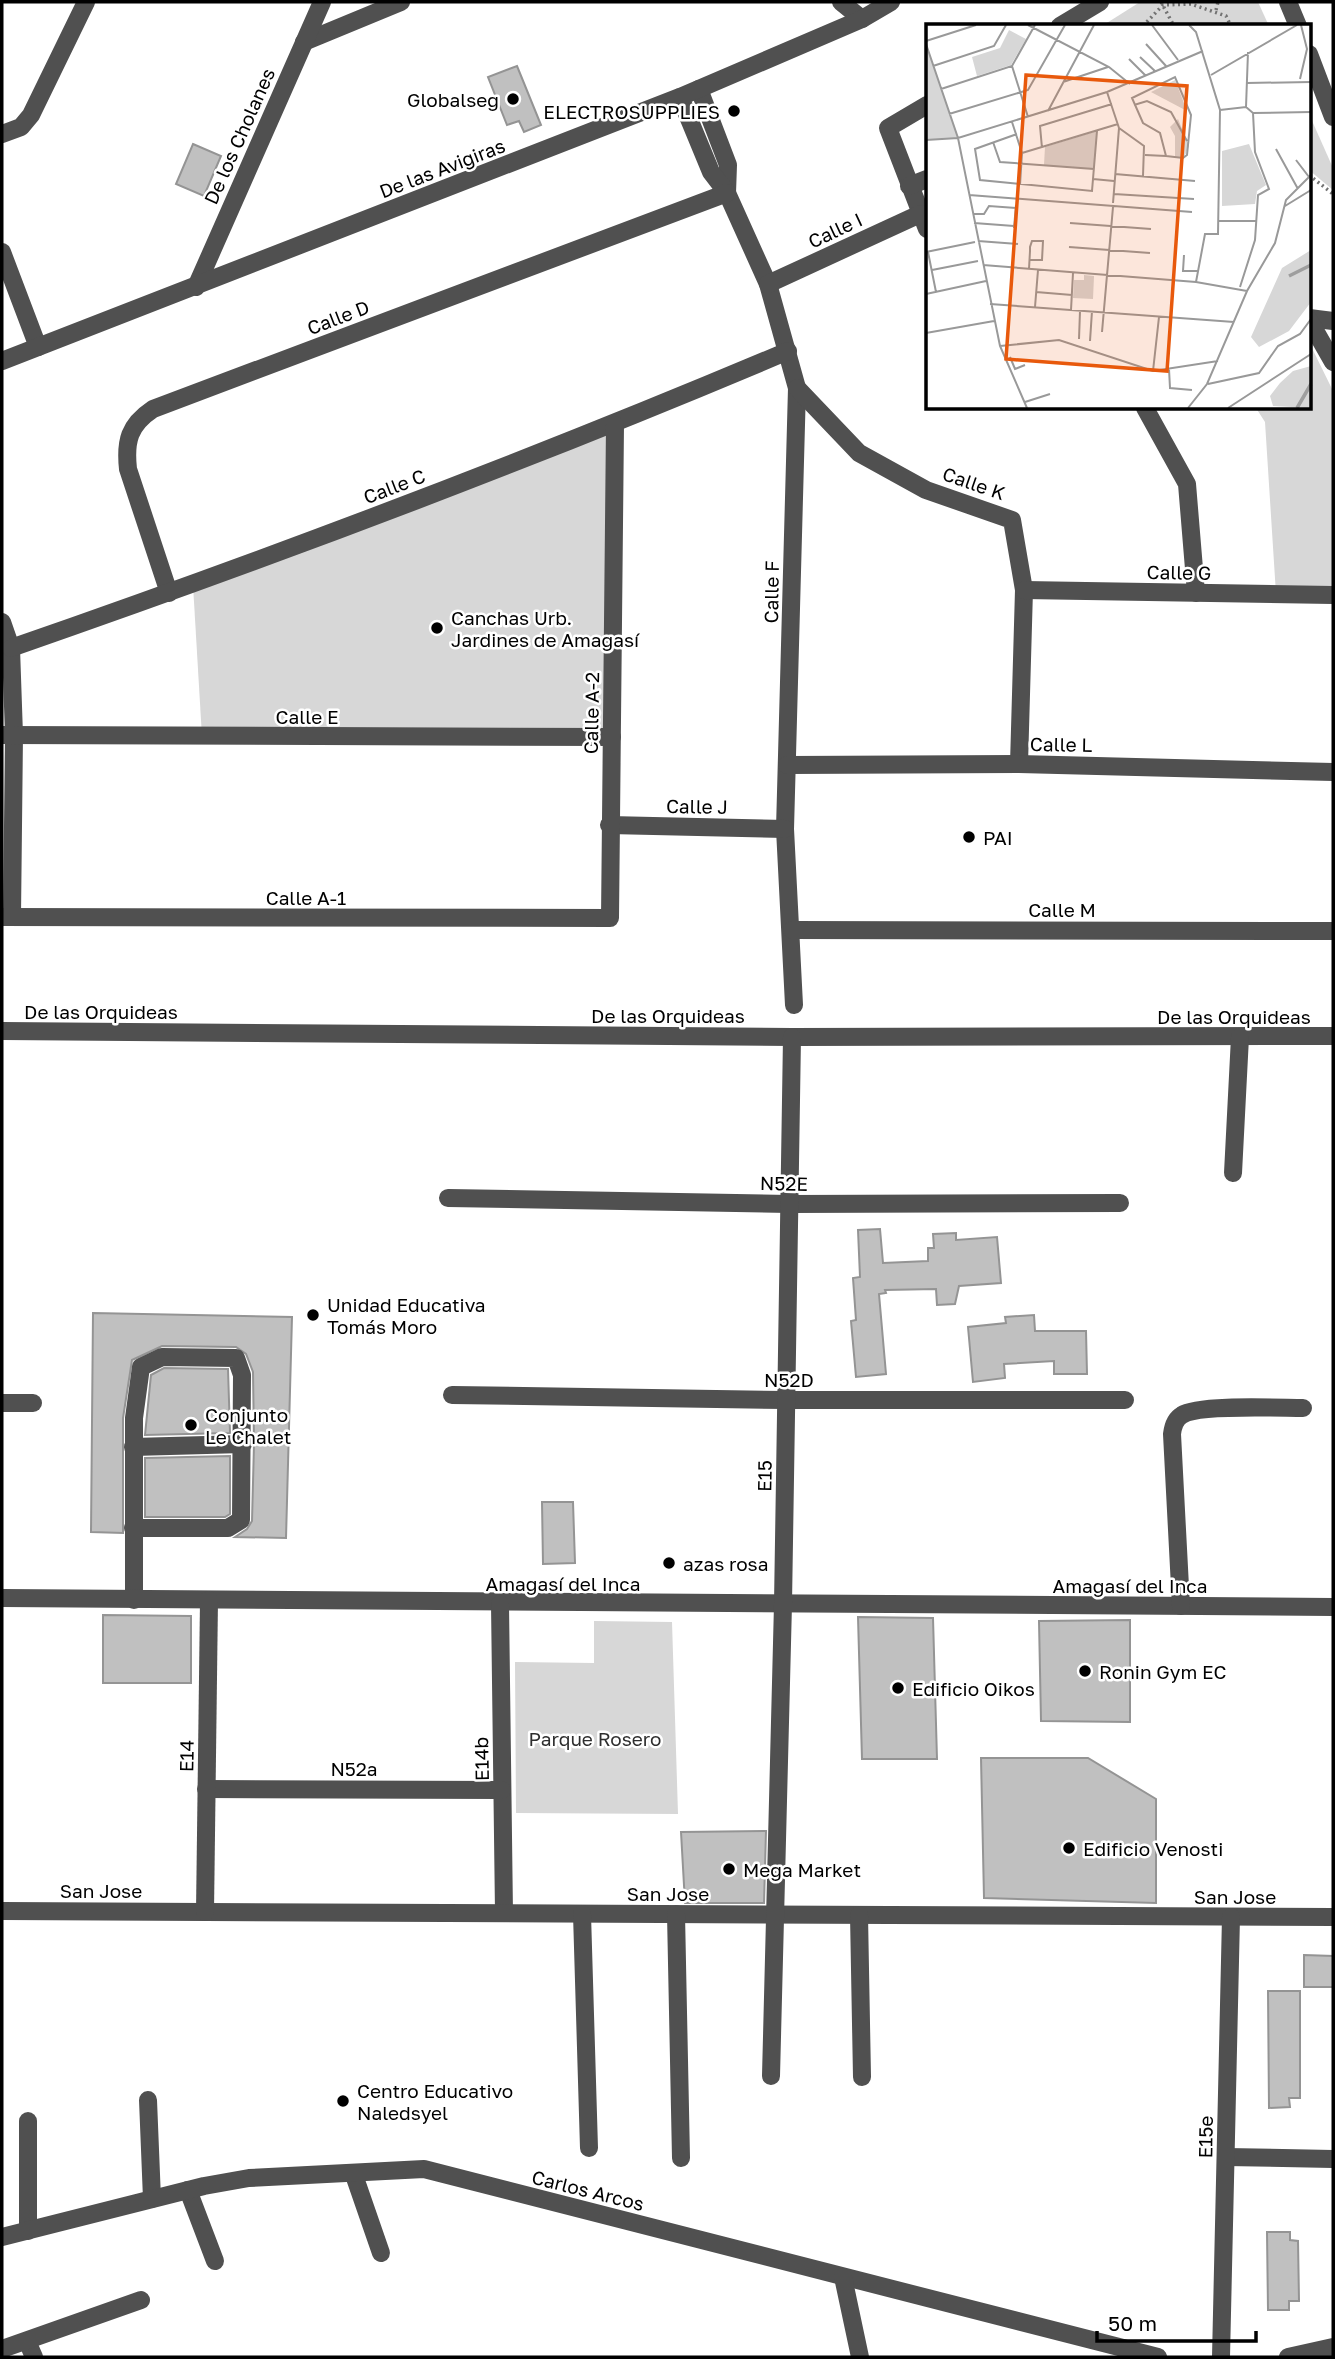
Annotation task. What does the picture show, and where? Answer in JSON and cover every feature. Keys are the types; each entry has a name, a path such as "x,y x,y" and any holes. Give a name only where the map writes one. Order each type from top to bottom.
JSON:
{"street":[{"path":"2,134 20,127 32,115 86,2"},
{"name":"De los Cholanes","path":"196,287 322,2"},
{"path":"304,42 401,2"},
{"path":"841,2 862,19"},
{"name":"De las Avigiras","path":"2,361 681,97 862,19 891,2"},
{"path":"1063,24 1100,2"},
{"path":"1288,2 1297,24"},
{"path":"1310,57 1333,117"},
{"name":"Calle F","path":"699,89 727,165 727,193"},
{"name":"Calle F","path":"681,97 711,172 727,193 768,284 797,388 785,829 794,1005"},
{"path":"924,221 888,128 926,106"},
{"path":"909,186 926,179"},
{"name":"Calle D","path":"169,593 128,468 125,447 128,434 142,416 153,408 727,193"},
{"name":"Calle I","path":"768,284 924,221"},
{"path":"2,251 38,347"},
{"path":"1310,319 1333,321"},
{"path":"1310,321 1333,362"},
{"name":"Calle C","path":"11,648 169,593 615,425 788,351"},
{"name":"Calle K","path":"797,388 859,453 926,490 1012,520 1024,590 1019,764"},
{"path":"1145,410 1187,484 1196,593"},
{"name":"Calle A-2","path":"610,918 615,425"},
{"name":"Calle G","path":"1024,590 1333,595"},
{"path":"2,622 11,648 7,917"},
{"name":"Calle E","path":"8,735 612,737"},
{"name":"Calle L","path":"787,765 1019,764 1333,772"},
{"name":"Calle J","path":"609,825 785,829"},
{"name":"Calle A-1","path":"7,917 610,918"},
{"name":"Calle M","path":"792,930 1333,931"},
{"name":"De las Orquideas","path":"2,1031 792,1037 1333,1036"},
{"name":"E15","path":"771,2076 773,1945 777,1915 792,1037"},
{"path":"1233,1173 1240,1037"},
{"name":"N52E","path":"448,1198 789,1204 1121,1203"},
{"path":"133,1528 228,1528 241,1520 242,1375 236,1358 192,1355 162,1357 141,1367 133,1447 133,1528 134,1600"},
{"name":"N52D","path":"452,1395 785,1401 1125,1400"},
{"path":"2,1403 33,1403"},
{"path":"1181,1606 1172,1434 1175,1422 1184,1413 1203,1410 1303,1408"},
{"path":"133,1447 243,1444"},
{"name":"Amagasí del Inca","path":"2,1598 500,1604 1333,1607"},
{"name":"E14","path":"205,1912 209,1600"},
{"name":"E14b","path":"500,1604 504,1913"},
{"name":"N52a","path":"206,1789 502,1790"},
{"name":"San Jose","path":"2,1911 1333,1917"},
{"path":"582,1914 589,2148"},
{"path":"677,1914 681,2158"},
{"path":"859,1915 862,2077"},
{"name":"E15e","path":"1222,2357 1231,1917"},
{"path":"148,2100 152,2199"},
{"path":"28,2121 28,2231"},
{"path":"1226,2157 1333,2159"},
{"name":"Carlos Arcos","path":"2,2237 188,2190 249,2178 354,2175 424,2169 1158,2357"},
{"path":"354,2175 381,2253"},
{"path":"188,2190 215,2261"},
{"path":"843,2277 860,2357"},
{"path":"2,2349 30,2349 141,2300"},
{"path":"1288,2357 1333,2347"}],"path":[{"path":"1216,10 1218,2"},
{"path":"1162,4 1173,24"},
{"path":"1145,24 1162,4 1191,4 1216,10 1226,16 1230,24"},
{"path":"1310,176 1333,194"}],"green space":[{"path":"1140,2 1258,2 1268,24 1105,24"},
{"path":"1310,116 1333,168 1333,190 1310,171"},
{"path":"1310,344 1333,391 1333,593 1276,594 1265,422 1257,410 1310,410"},
{"path":"615,425 612,737 202,737 193,585"},
{"name":"Parque Rosero","path":"594,1621 672,1622 678,1814 516,1813 515,1662 594,1663"}],"building":[{"name":"Globalseg","path":"517,66 541,125 524,132 519,121 507,125 488,77"},
{"path":"193,144 221,156 204,196 176,184"},
{"path":"880,1229 883,1263 928,1261 928,1248 934,1248 933,1234 956,1233 956,1240 997,1237 1001,1283 959,1286 955,1304 937,1305 936,1289 885,1290 886,1293 879,1294 886,1374 856,1377 851,1321 856,1320 853,1278 860,1277 858,1230"},
{"path":"93,1313 292,1317 286,1538 235,1537 247,1529 252,1521 254,1444 253,1372 246,1354 236,1347 162,1346 132,1360 123,1418 123,1533 91,1532"},
{"path":"1034,1315 1035,1331 1086,1331 1087,1374 1054,1374 1054,1361 1004,1364 1005,1378 973,1382 968,1327 1006,1323 1005,1317"},
{"path":"164,1368 228,1369 230,1433 145,1435 151,1375"},
{"path":"230,1456 230,1514 225,1517 145,1517 145,1458"},
{"path":"542,1502 573,1502 575,1563 543,1564"},
{"path":"103,1615 191,1616 191,1683 103,1683"},
{"name":"Edificio Oikos","path":"858,1617 933,1618 937,1759 862,1759"},
{"name":"Ronin Gym EC","path":"1130,1620 1130,1722 1041,1721 1039,1621"},
{"name":"Edificio Venosti","path":"981,1758 1088,1758 1156,1799 1156,1903 984,1898"},
{"name":"Mega Market","path":"766,1831 764,1903 685,1903 681,1832"},
{"path":"1304,1955 1333,1956 1333,1987 1304,1987"},
{"path":"1268,1991 1300,1991 1300,2098 1289,2098 1290,2107 1269,2108"},
{"path":"1267,2232 1290,2232 1290,2240 1298,2241 1299,2301 1289,2301 1289,2310 1268,2310"}],"place":[{"name":"Globalseg","path":"513,99"},
{"name":"ELECTROSUPPLIES","path":"734,111"},
{"name":"Canchas Urb. Jardines de Amagasí","path":"437,628"},
{"name":"PAI","path":"969,837"},
{"name":"Unidad Educativa Tomás Moro","path":"313,1315"},
{"name":"Conjunto Le Chalet","path":"191,1425"},
{"name":"azas rosa","path":"669,1563"},
{"name":"Ronin Gym EC","path":"1085,1671"},
{"name":"Edificio Oikos","path":"898,1688"},
{"name":"Edificio Venosti","path":"1069,1848"},
{"name":"Mega Market","path":"729,1869"},
{"name":"Centro Educativo Naledsyel","path":"343,2101"}]}
